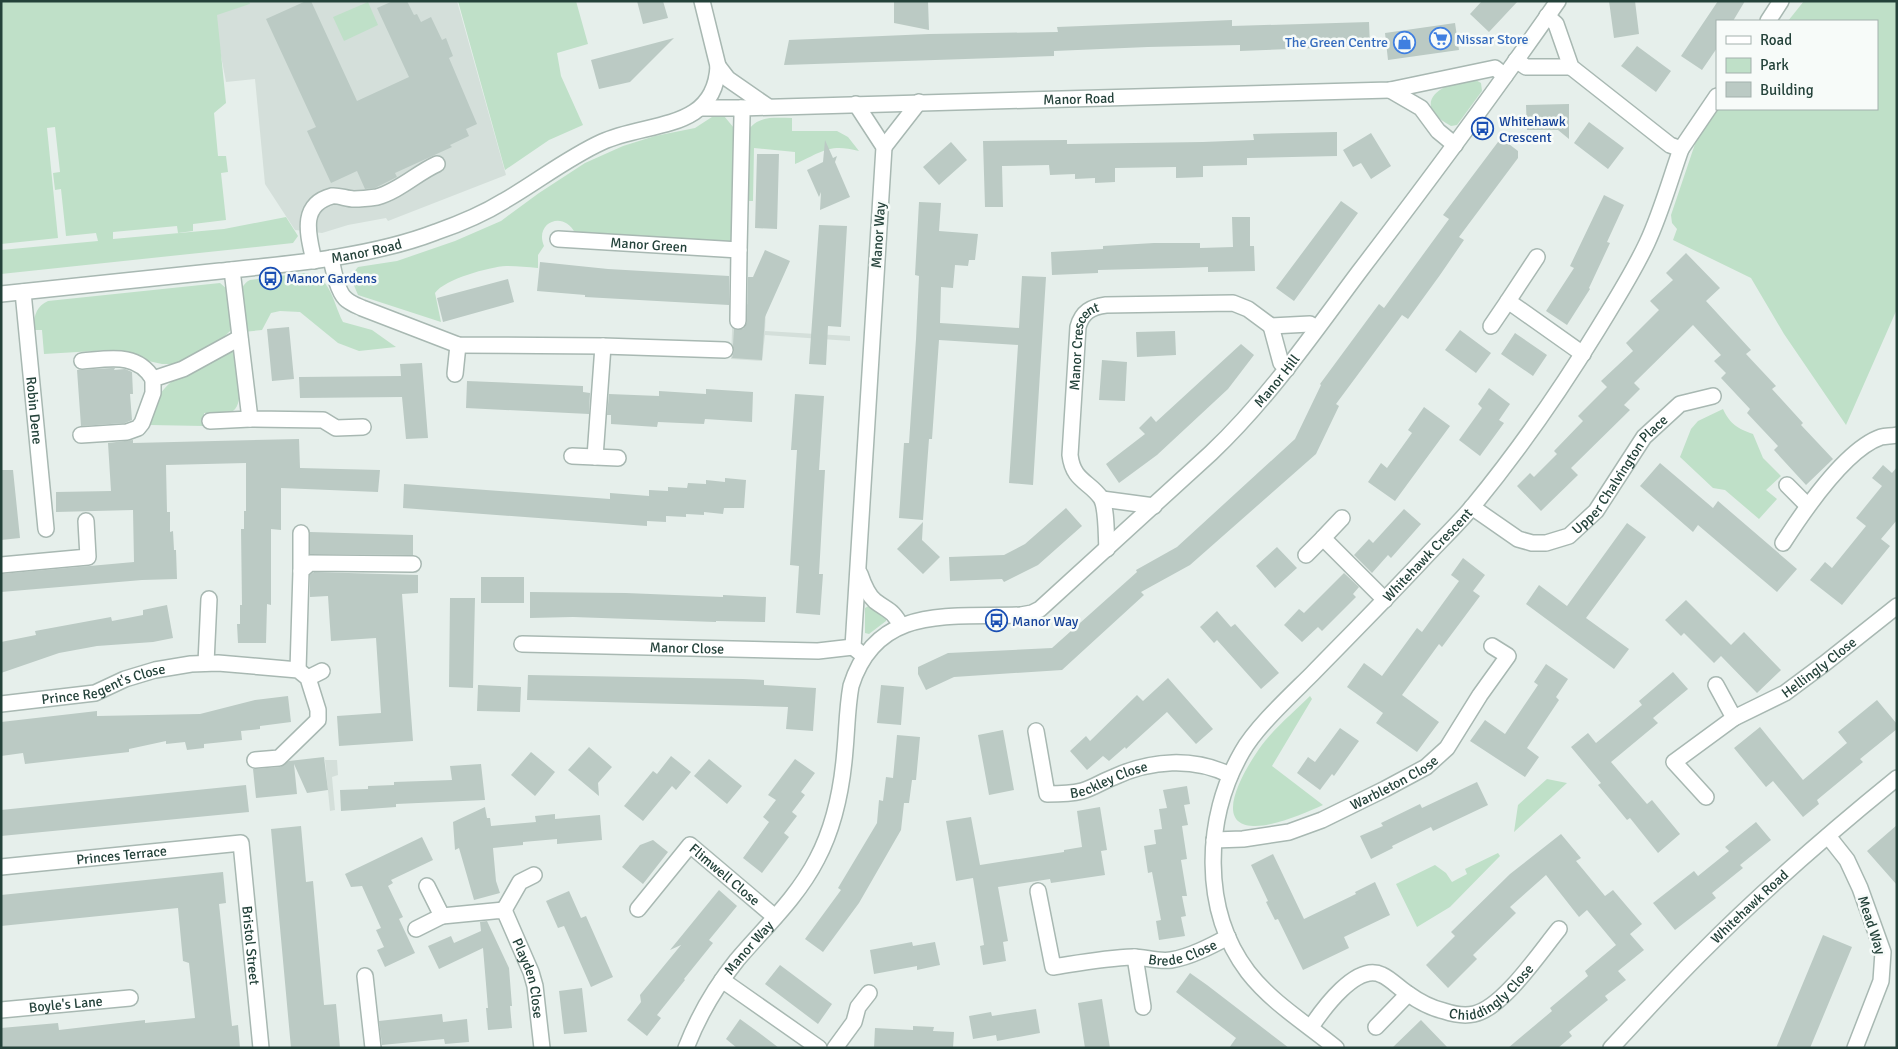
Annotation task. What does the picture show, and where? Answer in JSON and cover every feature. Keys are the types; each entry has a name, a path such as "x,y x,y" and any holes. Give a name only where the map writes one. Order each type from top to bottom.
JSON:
{"street":[{"path":"702,1 718,66 728,79 767,106"},
{"name":"Manor Hill","path":"859,652 901,626 921,619 1032,613 1043,607 1239,427 1288,369 1506,76 1558,1"},
{"path":"1769,20 1781,1"},
{"path":"1547,16 1556,24 1571,67 1670,145 1681,149"},
{"path":"1516,60 1526,67 1571,67"},
{"name":"Manor Road","path":"1,294 314,261 398,244 444,230 503,202 564,162 603,141 636,130 682,120 701,108 711,96 718,78 718,66"},
{"name":"Manor Road","path":"701,108 1390,90 1495,68 1506,76"},
{"path":"1390,90 1421,108 1438,130 1455,145"},
{"name":"Whitehawk Crescent","path":"1336,1048 1284,1008 1263,989 1248,972 1228,938 1215,889 1213,865 1214,840 1221,802 1230,775 1243,749 1260,728 1385,600 1472,507 1533,428 1583,354 1632,273 1654,226 1681,149 1716,97"},
{"path":"856,104 884,147 920,102"},
{"path":"738,321 741,108"},
{"name":"Manor Way","path":"686,1048 697,1021 722,980 736,961 794,896 806,878 820,853 834,819 840,797 850,694 859,652 858,570 884,147"},
{"path":"314,261 307,228 310,212 319,203 332,196 353,199 378,197 410,181 420,171 437,164"},
{"name":"Manor Green","path":"558,239 739,250"},
{"path":"1491,326 1537,257"},
{"path":"331,258 343,296 347,300 362,308 458,345 603,346 725,350"},
{"path":"232,270 250,418"},
{"name":"Robin Dene","path":"24,292 46,529"},
{"path":"1508,301 1583,354"},
{"name":"Manor Crescent","path":"1102,500 1076,474 1070,455 1080,318 1087,311 1095,307 1106,305 1233,303 1248,308 1271,326"},
{"path":"1288,369 1281,363 1271,326 1310,324 1316,329"},
{"path":"153,379 183,369 234,341 240,340"},
{"path":"455,374 458,345"},
{"path":"595,457 603,346"},
{"path":"82,361 114,359 136,361 146,368 153,379 153,393 142,423 138,428 128,432 82,436"},
{"name":"Upper Chalvington Place","path":"1472,507 1518,539 1532,543 1546,543 1569,536 1596,511 1644,437 1680,404 1713,396"},
{"path":"210,421 250,418 323,420 336,428 362,427"},
{"path":"1783,543 1808,505 1854,454 1881,438 1897,435"},
{"path":"572,456 618,458"},
{"path":"1787,485 1808,505"},
{"path":"1107,548 1102,500 1154,506"},
{"path":"1306,555 1342,518"},
{"path":"1,565 88,557 86,521"},
{"path":"255,760 278,758 318,720 318,710 303,674 301,533"},
{"path":"1322,538 1385,600"},
{"path":"301,571 310,562 413,564"},
{"path":"858,570 868,593 874,601 895,614 901,626"},
{"path":"206,663 208,599"},
{"name":"Hellingly Close","path":"1706,797 1674,762 1734,718 1785,693 1897,606"},
{"name":"Manor Close","path":"522,644 859,652"},
{"name":"Warbleton Close","path":"1214,840 1243,839 1289,832 1322,820 1385,790 1426,767 1447,748 1480,695 1508,656 1492,646"},
{"name":"Prince Regent's Close","path":"1,704 95,693 140,674 206,663 303,674"},
{"path":"303,674 322,671"},
{"path":"1716,685 1734,718"},
{"name":"Beckley Close","path":"1036,731 1047,794 1080,792 1090,789 1114,776 1137,768 1162,763 1190,763 1218,769 1230,775"},
{"name":"Whitehawk Road","path":"1611,1048 1697,957 1828,836 1897,778"},
{"name":"Mead Way","path":"1828,836 1847,860 1860,888 1883,952 1880,981 1855,1048"},
{"name":"Princes Terrace","path":"1,867 241,843"},
{"name":"Bristol Street","path":"241,843 261,1048"},
{"name":"Flimwell Close","path":"638,909 690,845 775,917"},
{"path":"416,929 442,916 504,910 520,882 534,875"},
{"path":"427,886 442,916"},
{"name":"Brede Close","path":"1038,891 1052,968 1095,960 1135,957 1164,961 1173,960 1228,938"},
{"name":"Playden Close","path":"504,910 531,972 537,1001 542,1048"},
{"name":"Chiddingly Close","path":"1311,1027 1320,1013 1339,992 1360,975 1372,972 1382,975 1408,994 1435,1009 1455,1014 1474,1014 1487,1008 1505,995 1559,929"},
{"name":"Brede Close","path":"1135,957 1143,1007"},
{"path":"365,976 373,1048"},
{"path":"722,980 819,1048"},
{"path":"835,1048 854,1022 858,1007 869,993"},
{"path":"1376,1027 1408,994"},
{"name":"Boyle's Lane","path":"1,1010 130,998"}],"shaded area":[{"path":"249,1 457,1 506,175 388,221 386,218 348,225 322,233 295,230 265,184 255,79 226,82 217,35 217,14 249,4"},
{"path":"733,303 766,306 765,331 850,336 850,341 765,335 762,361 731,359"},
{"path":"325,760 337,760 338,775 332,777 335,810 330,811"}],"green space":[{"path":"1,1 249,1 250,4 217,15 226,103 214,113 218,156 226,156 228,172 221,173 226,220 193,224 193,231 178,233 177,226 113,232 113,239 224,229 286,217 298,236 293,243 1,274 1,250 98,241 96,233 66,236 61,189 55,190 53,173 60,172 55,127 47,128 58,238 1,244"},
{"path":"458,1 576,1 588,44 557,53 561,76 583,125 549,140 505,170"},
{"path":"1804,1 1897,1 1897,309 1846,425 1784,334 1751,278 1673,240 1677,229 1672,223 1671,215 1697,138 1716,110 1878,110 1878,20 1789,20"},
{"path":"368,2 378,25 344,41 333,17"},
{"path":"1474,79 1481,83 1482,91 1457,125 1451,126 1438,118 1432,109 1431,102 1434,95 1451,84"},
{"path":"715,115 724,116 734,128 732,240 728,243 575,233 570,226 558,221 547,225 543,231 544,246 538,255 538,268 506,266 489,269 457,279 440,288 435,293 441,322 358,295 353,283 353,273 358,267 397,261 455,241 501,221 585,163 623,146 655,136 695,128"},
{"path":"792,118 792,131 837,131 848,137 859,151 833,148 795,164 795,152 754,148 753,201 746,201 747,132 761,120"},
{"path":"302,273 312,274 325,283 343,322 372,330 396,347 359,351 338,343 300,312 280,311 271,313 262,330 243,332 240,296 245,284 250,280"},
{"path":"220,283 227,289 233,328 220,341 178,364 162,364 112,353 111,350 44,354 42,330 34,330 36,313 48,301"},
{"path":"232,351 236,356 240,387 236,408 231,412 225,413 204,413 204,426 150,425 153,409 159,396 168,385 191,369"},
{"path":"1723,409 1735,425 1753,434 1763,458 1781,476 1766,490 1777,499 1759,519 1725,490 1713,488 1680,457 1691,429 1698,421"},
{"path":"870,605 886,616 886,621 869,634 865,633 865,608"},
{"path":"1310,696 1312,699 1272,766 1323,805 1289,819 1261,826 1240,823 1234,815 1233,805 1247,768 1270,735"},
{"path":"1547,779 1567,783 1514,832 1518,805"},
{"path":"1498,853 1500,856 1450,907 1417,927 1396,884 1435,865 1446,873 1452,882 1467,874 1465,869"}],"building":[{"path":"306,1 311,1 357,101 409,77 377,8 393,1 407,1 414,15 417,14 421,22 431,17 442,40 446,38 453,56 449,58 477,124 466,129 469,136 450,145 452,147 395,173 397,177 375,188 365,189 357,171 331,183 307,131 316,127 266,19"},
{"path":"637,1 663,1 668,18 643,24"},
{"path":"894,1 928,1 929,30 894,23"},
{"path":"1482,1 1518,1 1489,32 1470,14"},
{"path":"1609,1 1635,1 1639,34 1614,38"},
{"path":"1718,1 1745,1 1734,20 1716,20 1716,49 1702,70 1681,56"},
{"path":"1232,20 1232,26 1369,22 1370,46 1240,51 1240,45 1148,47 1054,51 1054,56 784,65 789,40 929,34 1058,32 1057,27"},
{"path":"1455,23 1459,50 1388,60 1385,33"},
{"path":"674,38 630,82 599,89 591,60"},
{"path":"1637,46 1671,71 1656,92 1621,66"},
{"path":"1569,104 1569,139 1558,130 1527,130 1526,105"},
{"path":"1589,122 1624,148 1608,169 1574,143"},
{"path":"1337,132 1337,156 1247,158 1247,165 1203,166 1203,177 1176,178 1176,167 1115,168 1115,182 1095,183 1095,178 1075,179 1075,174 1050,175 1049,165 1002,166 1003,207 985,207 983,141 1067,140 1067,144 1203,142 1254,140 1253,134"},
{"path":"1371,133 1391,166 1371,179 1361,163 1353,167 1343,150"},
{"path":"1501,138 1518,151 1518,158 1459,237 1464,240 1408,319 1402,315 1336,404 1339,406 1316,454 1190,565 1141,592 1144,595 1062,670 954,677 926,690 918,674 918,667 948,653 1052,648 1137,572 1136,570 1177,547 1295,439 1320,384 1379,304 1384,308 1449,219 1443,215"},
{"path":"825,140 833,158 837,156 835,162 850,197 820,210 821,192 819,197 807,170 823,162"},
{"path":"951,142 967,160 939,185 923,167"},
{"path":"757,154 779,154 777,229 755,228"},
{"path":"1604,195 1624,205 1607,242 1610,243 1590,289 1567,325 1546,311 1574,268 1570,266"},
{"path":"1341,201 1358,213 1294,301 1276,288"},
{"path":"919,202 941,203 939,231 978,234 975,260 969,260 968,266 955,265 953,288 941,287 940,323 1019,328 1022,276 1046,277 1033,485 1009,483 1018,345 939,340 932,439 929,439 923,520 899,518 904,443 909,443 916,339 919,276 915,275"},
{"path":"1232,217 1250,217 1250,246 1254,246 1255,271 1208,272 1208,267 1098,270 1098,273 1052,275 1051,252 1103,249 1103,246 1154,243 1200,243 1200,248 1233,247"},
{"path":"819,225 847,226 841,327 828,326 826,365 809,364"},
{"path":"765,250 790,261 765,317 762,360 732,358 734,351 734,329 743,329 747,322 748,277 753,277"},
{"path":"1686,253 1720,288 1706,301 1751,350 1746,354 1776,386 1772,389 1803,423 1801,425 1833,459 1806,485 1774,450 1778,446 1747,413 1750,409 1721,378 1726,373 1714,361 1721,355 1693,325 1634,383 1640,389 1624,405 1630,410 1571,468 1578,475 1541,511 1517,486 1530,473 1534,477 1557,454 1554,451 1583,421 1578,416 1607,387 1601,381 1633,351 1626,343 1659,310 1650,301 1673,280 1666,273"},
{"path":"540,262 608,269 729,276 729,305 585,297 585,295 537,291"},
{"path":"508,279 514,302 443,322 437,298"},
{"path":"289,327 294,379 272,381 267,329"},
{"path":"1460,330 1491,353 1476,373 1445,350"},
{"path":"1175,331 1176,355 1137,357 1136,332"},
{"path":"1515,333 1547,355 1533,376 1501,354"},
{"path":"1241,344 1254,355 1228,389 1157,455 1119,483 1106,464 1145,434 1139,428 1151,416 1156,422"},
{"path":"1102,360 1127,362 1125,401 1099,400"},
{"path":"422,363 428,438 406,439 402,397 300,398 299,377 401,376 400,364"},
{"path":"115,368 114,370 125,369 132,372 133,394 130,394 132,420 125,423 81,426 77,370"},
{"path":"467,381 583,386 583,392 590,393 589,414 466,408"},
{"path":"1489,388 1510,404 1499,420 1504,423 1480,456 1459,440 1482,408 1478,404"},
{"path":"706,389 753,392 752,422 705,419 704,424 658,422 657,427 611,424 611,415 607,415 609,394 659,396 659,391 706,394"},
{"path":"795,394 824,396 819,470 825,470 819,574 823,574 820,615 796,613 799,566 790,565 797,450 791,450"},
{"path":"1424,407 1450,426 1395,501 1368,482 1381,463 1387,468 1412,433 1408,430"},
{"path":"299,439 300,468 380,470 378,492 281,488 281,530 271,529 271,605 267,604 266,643 238,643 237,624 240,624 240,605 242,605 241,529 244,529 244,511 246,511 246,463 166,465 167,512 170,512 170,532 173,531 174,550 176,550 177,579 142,580 1,592 1,574 134,562 133,510 56,512 56,492 111,491 108,443 133,440 133,443"},
{"path":"1660,463 1713,508 1718,501 1797,569 1777,592 1698,525 1693,532 1640,486"},
{"path":"1883,465 1892,473 1897,467 1897,520 1881,539 1890,546 1842,605 1810,580 1825,562 1832,568 1866,526 1856,518 1882,486 1872,478"},
{"path":"1,470 13,470 20,538 1,540"},
{"path":"725,478 746,480 744,508 724,508 723,514 704,512 704,515 686,514 686,517 666,516 666,522 647,521 647,526 403,508 404,484 610,499 610,493 649,496 649,490 668,491 668,487 687,488 688,483 706,484 706,480 725,482"},
{"path":"1066,508 1082,526 1038,565 1004,582 1002,579 950,581 949,557 1004,555 1025,544"},
{"path":"1404,509 1421,524 1391,558 1388,555 1372,573 1354,555 1369,539 1373,543"},
{"path":"923,522 922,540 940,557 923,574 897,549"},
{"path":"1627,523 1646,537 1586,618 1629,649 1614,669 1526,604 1539,585 1567,606"},
{"path":"310,532 413,535 413,555 310,554"},
{"path":"1277,547 1297,568 1275,588 1256,566"},
{"path":"1463,558 1485,575 1473,591 1480,596 1442,647 1439,644 1402,695 1439,722 1417,752 1376,723 1383,713 1347,687 1364,663 1382,676 1417,628 1422,632 1459,581 1451,575"},
{"path":"314,572 418,575 418,593 402,594 413,741 339,746 337,716 381,713 376,638 331,641 328,596 310,597 310,575"},
{"path":"1344,573 1359,587 1353,594 1356,597 1322,631 1318,627 1302,642 1284,625 1299,609 1304,613"},
{"path":"481,577 524,577 524,603 481,603"},
{"path":"530,592 766,597 765,622 573,617 530,618"},
{"path":"450,598 475,598 473,688 449,687"},
{"path":"1686,600 1731,645 1744,632 1781,670 1757,693 1721,656 1714,663 1684,633 1681,636 1665,620"},
{"path":"167,605 173,638 153,642 97,646 59,653 1,673 1,642 36,635 35,631 111,617 112,621 143,615 143,610"},
{"path":"1217,611 1231,627 1235,624 1279,673 1261,689 1217,640 1214,643 1200,627"},
{"path":"1546,664 1568,679 1556,697 1559,700 1527,748 1539,757 1525,777 1470,741 1485,720 1505,734 1538,685 1534,682"},
{"path":"1673,672 1688,689 1653,718 1658,723 1611,762 1647,804 1652,800 1680,834 1658,853 1630,818 1627,820 1598,785 1601,783 1571,747 1588,733 1596,743 1642,705 1639,701"},
{"path":"528,675 743,679 764,680 764,685 816,688 813,731 786,729 788,707 527,700"},
{"path":"1168,678 1213,729 1196,744 1167,712 1126,749 1125,747 1109,761 1103,756 1087,770 1070,751 1086,736 1090,741 1137,695 1143,701"},
{"path":"478,685 521,687 520,712 477,711"},
{"path":"881,685 904,687 901,725 877,723"},
{"path":"288,696 291,722 260,726 260,729 241,731 242,740 204,744 204,748 187,750 185,742 166,744 166,741 129,749 129,752 25,764 23,753 1,756 1,722 97,711 97,716 200,714 255,700"},
{"path":"1877,700 1897,724 1897,729 1860,759 1863,762 1817,800 1819,804 1803,817 1773,781 1766,787 1734,748 1760,727 1803,780 1847,743 1838,732"},
{"path":"1340,728 1359,741 1334,776 1332,774 1320,790 1297,773 1308,757 1315,762"},
{"path":"1003,730 1014,790 989,795 978,735"},
{"path":"897,735 920,737 916,780 912,780 909,803 904,803 901,830 859,903 823,952 805,939 841,890 838,888 877,823 879,800 883,801 886,777 893,778"},
{"path":"589,747 612,767 598,783 599,796 568,770"},
{"path":"531,752 555,772 535,796 511,775"},
{"path":"671,756 691,772 676,790 672,786 643,821 624,806 653,771 657,774"},
{"path":"324,757 328,790 307,793 294,764 297,794 256,798 253,769 280,767 289,761"},
{"path":"709,759 742,786 727,804 694,776"},
{"path":"795,759 815,773 801,792 805,795 792,812 797,816 784,833 789,837 762,873 743,858 769,822 763,817 776,800 768,795"},
{"path":"481,764 485,800 396,804 396,807 341,811 340,790 368,789 368,786 394,785 394,782 452,780 450,766"},
{"path":"1477,782 1488,805 1433,831 1431,827 1392,846 1393,848 1371,859 1360,836 1383,826 1381,823 1420,804 1422,808"},
{"path":"246,785 249,812 1,836 1,810"},
{"path":"1187,786 1190,804 1184,805 1188,825 1182,826 1187,859 1181,860 1187,896 1182,896 1186,916 1181,917 1185,936 1159,940 1156,921 1161,920 1152,872 1148,873 1144,846 1156,844 1154,830 1162,829 1159,809 1167,808 1163,790"},
{"path":"485,807 491,826 536,822 535,816 555,814 555,819 600,815 602,840 557,844 557,839 523,842 523,845 493,848 496,881 500,893 474,900 459,848 455,850 453,822"},
{"path":"1100,807 1107,850 1101,851 1105,875 1051,883 1050,879 998,887 1008,941 1003,942 1006,961 983,965 980,946 984,945 973,878 956,881 946,821 971,817 980,865 1064,852 1064,850 1082,847 1077,811"},
{"path":"1756,822 1771,840 1740,865 1743,868 1712,893 1716,898 1675,930 1653,903 1694,871 1698,876 1729,851 1725,847"},
{"path":"1897,825 1897,885 1867,851"},
{"path":"301,826 306,882 313,881 324,1005 336,1004 340,1048 291,1048 271,829"},
{"path":"1561,834 1581,858 1576,861 1605,896 1613,890 1642,924 1630,934 1644,950 1618,971 1626,980 1605,996 1608,1000 1569,1032 1572,1036 1558,1048 1508,1048 1552,1011 1550,1008 1588,976 1585,971 1616,945 1587,910 1579,917 1546,875 1510,907 1516,913 1473,955 1477,959 1448,988 1426,965 1455,936 1451,932 1510,874"},
{"path":"422,837 433,860 391,880 393,883 388,886 403,917 399,919 415,953 385,967 377,950 384,947 376,930 381,928 362,886 351,887 345,874"},
{"path":"653,840 668,852 643,884 622,867 640,845"},
{"path":"1273,854 1304,919 1356,894 1355,892 1375,882 1390,915 1344,937 1349,948 1303,970 1278,919 1275,920 1266,902 1268,901 1251,865"},
{"path":"223,872 226,903 219,904 232,1026 238,1025 240,1048 1,1048 1,1028 58,1023 59,1030 145,1020 145,1023 195,1018 189,963 183,961 178,908 1,926 1,895"},
{"path":"719,890 737,906 709,940 713,943 657,1015 661,1018 647,1036 627,1020 641,1002 640,995 681,945 670,950"},
{"path":"569,891 581,918 586,916 613,977 591,987 564,926 558,928 546,901"},
{"path":"487,921 509,968 512,1028 488,1030 483,948 439,969 428,946 451,936 454,943 481,931 480,922"},
{"path":"1823,935 1852,947 1810,1048 1776,1048"},
{"path":"912,942 913,946 935,942 940,965 917,970 917,966 874,974 870,950"},
{"path":"780,965 832,1004 818,1024 765,984"},
{"path":"1190,973 1289,1048 1229,1048 1236,1038 1176,992"},
{"path":"582,988 587,1032 564,1034 559,991"},
{"path":"1102,999 1110,1048 1085,1048 1078,1003"},
{"path":"1036,1009 1040,1033 997,1041 996,1035 973,1039 969,1016 991,1012 992,1016"},
{"path":"442,1014 443,1022 467,1019 469,1042 445,1044 444,1039 382,1045 379,1021"},
{"path":"740,1019 779,1048 737,1048 726,1039"},
{"path":"1421,1020 1448,1048 1392,1048"},
{"path":"913,1026 934,1027 933,1031 954,1032 953,1048 874,1048 875,1028 913,1030"}],"place":[{"name":"Nissar Store","path":"1440,39"},
{"name":"The Green Centre","path":"1404,42"},
{"name":"Whitehawk Crescent","path":"1483,129"},
{"name":"Manor Gardens","path":"270,278"},
{"name":"Manor Way","path":"996,621"}]}
